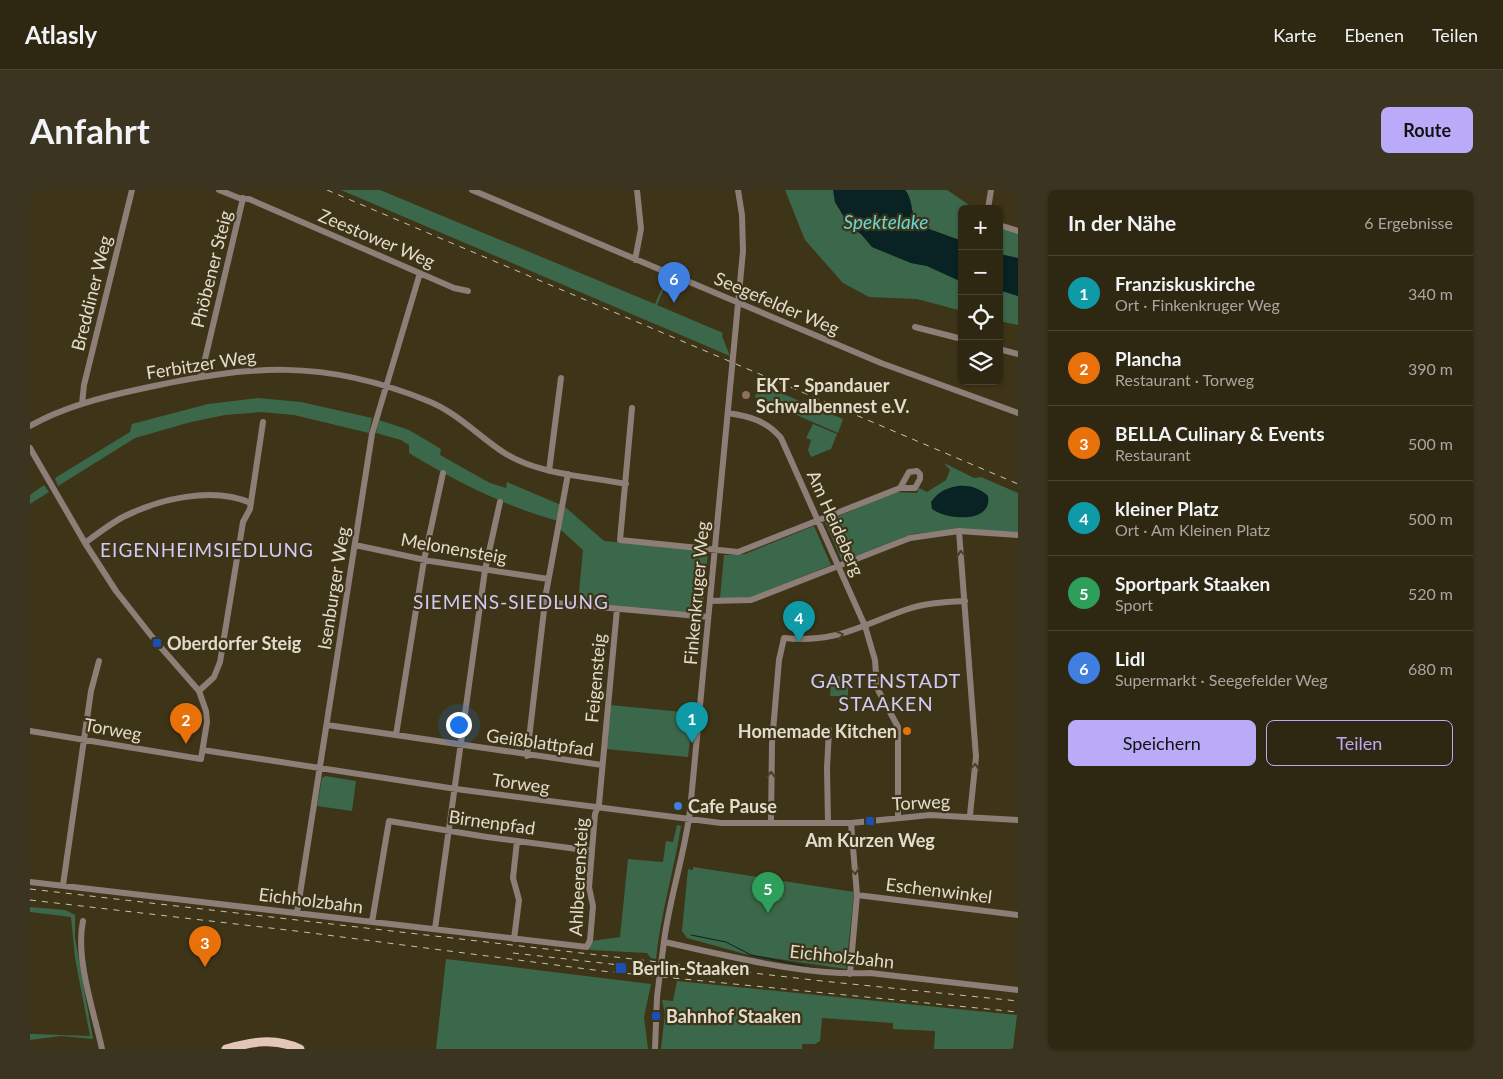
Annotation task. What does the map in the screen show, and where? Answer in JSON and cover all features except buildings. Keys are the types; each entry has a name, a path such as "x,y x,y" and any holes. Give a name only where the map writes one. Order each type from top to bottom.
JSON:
{"main road":[{"path":"226,1049 264,1041 280,1042 300,1049"}],"street":[{"name":"Breddiner Weg","path":"82,404 84,386 132,190"},
{"name":"Zeestower Weg","path":"219,190 249,199 454,288 468,291"},
{"name":"Seegefelder Weg","path":"472,190 483,192 635,260 881,364 1018,413"},
{"path":"635,260 641,229 637,190"},
{"name":"Finkenkruger Weg","path":"654,1049 657,997 668,911 689,820 743,240 738,190"},
{"path":"988,205 990,190"},
{"name":"Phöbener Steig","path":"201,376 242,198"},
{"path":"1003,226 1018,231"},
{"name":"Isenburger Weg","path":"297,913 372,434 420,273"},
{"path":"915,327 958,338"},
{"path":"1003,350 1018,354"},
{"name":"Ferbitzer Weg","path":"30,426 82,404 201,376 255,369 295,369 332,373 386,385 446,409 511,457 533,468 626,484"},
{"path":"549,471 561,378"},
{"path":"632,408 620,540 715,551 744,550 900,488"},
{"name":"Am Heideberg","path":"728,413 753,418 774,430 785,445 864,626 875,660 877,688 893,717 899,734 898,817"},
{"path":"200,691 214,677 220,662 243,522 251,503 263,422"},
{"path":"30,448 85,543 124,602 200,691 206,711 203,750"},
{"path":"396,735 424,560 443,473"},
{"path":"527,756 548,579 568,474"},
{"path":"85,543 123,517 163,502 188,497 222,496 241,498 251,503"},
{"path":"435,929 486,570 500,502"},
{"path":"959,531 976,757 970,816"},
{"path":"710,601 751,600 910,538 959,531 1018,536"},
{"name":"Melonensteig","path":"355,546 424,560 548,579"},
{"path":"770,823 772,743 779,660 784,638 807,640 832,637 918,607 965,601"},
{"path":"545,602 708,618"},
{"name":"Feigensteig","path":"597,809 617,609"},
{"path":"63,885 92,690 99,661"},
{"name":"Geißblattpfad","path":"327,725 527,756 602,765"},
{"path":"828,823 827,768 829,730"},
{"name":"Torweg","path":"30,731 201,759 203,750 456,790 721,823 851,823 930,815 1018,820"},
{"name":"Ahlbeerensteig","path":"588,946 593,906 589,887 597,809"},
{"name":"Birnenpfad","path":"372,922 389,821 450,832 592,851"},
{"path":"850,974 857,895 851,823"},
{"path":"514,939 519,900 513,878 517,841"},
{"name":"Eichholzbahn","path":"30,882 588,946"},
{"name":"Eschenwinkel","path":"857,895 1018,915"},
{"path":"83,921 84,967 102,1049"},
{"name":"Eichholzbahn","path":"663,946 804,969 850,974 870,973 1018,990"}],"green space":[{"path":"341,190 380,190 655,304 667,277 680,283 677,289 665,286 657,305 723,333 722,336 730,356"},
{"path":"785,190 833,190 835,202 850,226 861,234 872,247 911,263 927,266 958,280 958,310 917,299 869,297 843,283 805,240"},
{"path":"905,190 947,190 969,205 958,205 958,240 918,225"},
{"path":"1003,228 1018,233 1018,258 1003,255"},
{"path":"1003,291 1018,296 1018,325 1003,322"},
{"path":"759,384 843,419 838,433 755,397"},
{"path":"258,398 301,402 372,418 369,433 294,415 261,412 225,415 191,422 135,438 58,486 55,478 130,432 132,424 208,404"},
{"path":"379,420 409,430 441,449 440,455 490,483 506,488 507,482 561,505 558,521 500,501 427,464 409,453 409,445 401,440 376,433"},
{"path":"813,424 837,434 831,449 811,457 808,450 811,440 806,438"},
{"path":"944,463 974,478 981,477 1018,493 1018,533 961,529 912,534 842,561 825,522 895,492 917,493 919,488 927,492 946,480 950,470"},
{"path":"44,485 49,492 30,504 30,495"},
{"path":"564,506 604,541 706,551 708,553 702,613 700,615 578,603 583,550 560,529"},
{"path":"814,526 831,565 750,598 720,598 724,555 745,554"},
{"path":"832,676 848,676 848,696 830,696"},
{"path":"610,705 693,713 688,757 606,749"},
{"path":"325,776 356,781 352,811 317,806 322,778"},
{"path":"677,825 681,826 656,959 651,958 647,953 590,950 591,941 620,937 628,859 663,862 666,841 673,842"},
{"path":"693,867 854,892 846,969 745,954 687,938 682,931 688,869 693,870"},
{"path":"30,907 65,910 75,915 75,938 93,1039 61,1036 30,1040 30,1034 90,1036 75,958 71,917 30,912"},
{"path":"446,959 651,984 644,1017 648,1049 436,1049"},
{"path":"677,981 1017,1015 1013,1049 934,1049 935,1031 893,1029 893,1023 822,1018 820,1041 815,1044 802,1044 802,1049 661,1049 665,1014 662,1000 673,1001"}],"water":[{"name":"Spektelake","path":"833,190 905,190 910,199 918,225 958,240 958,280 927,266 911,263 872,247 861,234 850,227 835,202"},
{"path":"1003,255 1018,258 1018,296 1003,291"},
{"path":"958,486 966,486 981,491 988,496 988,505 976,515 967,517 947,516 932,509 931,502 939,493"}],"waterway":[{"path":"691,935 726,942 751,955 805,966"},
{"path":"809,967 815,968"}],"railway":[{"path":"327,190 1018,484"},
{"path":"30,889 822,981 1018,1001"},
{"path":"30,900 296,931 602,971 1018,1012"},
{"path":"513,953 655,969"}],"place":[{"name":"Lidl","path":"674,303"},
{"name":"EKT - Spandauer Schwalbennest e.V.","path":"746,395"},
{"name":"kleiner Platz","path":"799,642"},
{"name":"Oberdorfer Steig","path":"157,643"},
{"name":"Homemade Kitchen","path":"907,731"},
{"name":"Franziskuskirche","path":"692,743"},
{"name":"Plancha","path":"186,744"},
{"name":"Cafe Pause","path":"678,806"},
{"name":"Am Kurzen Weg","path":"870,821"},
{"name":"Sportpark Staaken","path":"768,913"},
{"name":"BELLA Culinary & Events","path":"205,967"},
{"name":"Berlin-Staaken","path":"621,968"},
{"name":"Bahnhof Staaken","path":"656,1016"}],"district":[{"name":"EIGENHEIMSIEDLUNG","path":"207,549"},
{"name":"SIEMENS-SIEDLUNG","path":"511,601"},
{"name":"GARTENSTADT STAAKEN","path":"886,692"}]}
